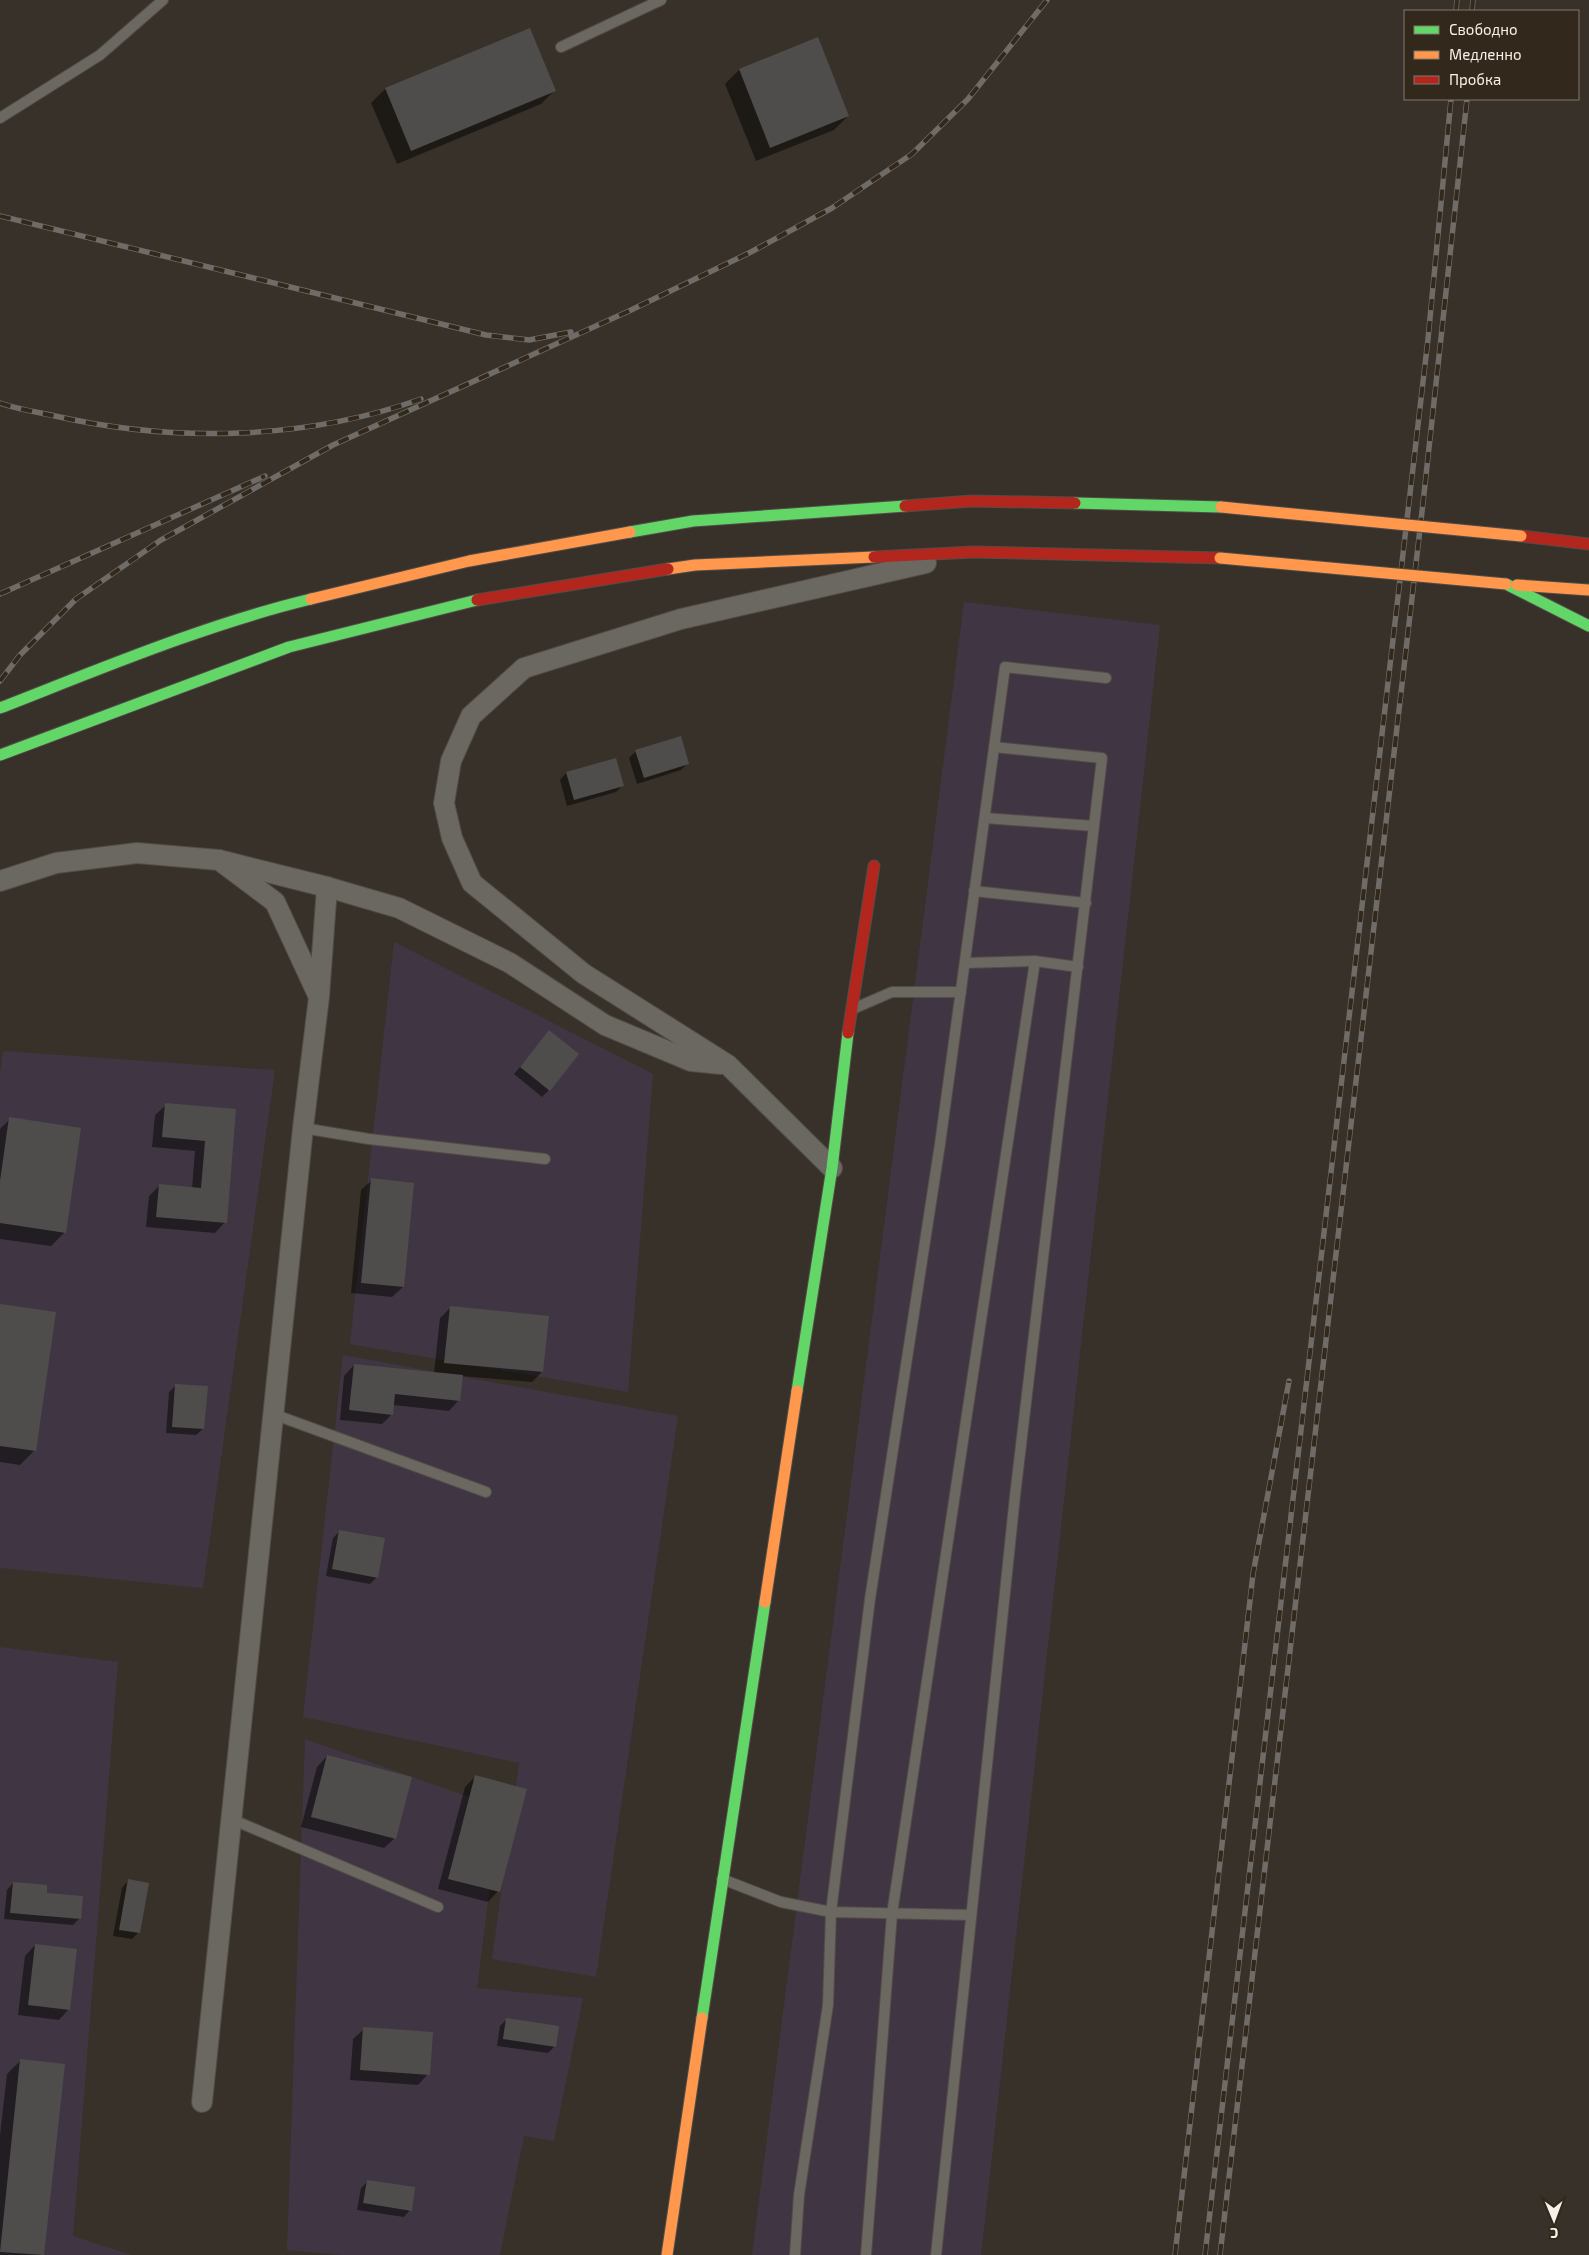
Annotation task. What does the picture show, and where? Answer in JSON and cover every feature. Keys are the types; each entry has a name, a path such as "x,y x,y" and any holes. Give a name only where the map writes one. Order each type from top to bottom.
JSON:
{"main road":[{"path":"0,708 108,666 273,608 469,561 693,521 972,501 1221,507 1589,544"},
{"path":"1521,536 1589,534"},
{"path":"0,755 113,711 289,647 473,601 695,565 974,552 1220,558 1589,590"},
{"path":"1506,584 1589,626"},
{"path":"667,2255 722,1878 832,1168 851,1010 874,866"}],"street":[{"path":"832,1168 728,1065 584,974 472,883 452,838 444,803 451,761 471,716 524,668 681,619 974,552"},
{"path":"0,881 56,863 137,853 219,860 327,887 399,908 510,963 605,1026 691,1060 728,1065"},
{"path":"219,860 275,902 319,997"},
{"path":"202,2102 302,1128 319,997 327,887"}],"lane":[{"path":"0,118 100,55 163,0"},
{"path":"561,47 661,0"},
{"path":"795,2255 799,2195 828,2005 831,1912 870,1599 940,1144 1005,667 1106,678"},
{"path":"936,2255 1015,1496 1102,758 994,747"},
{"path":"985,818 1094,826"},
{"path":"974,891 1086,903"},
{"path":"965,963 1036,961 1078,967"},
{"path":"866,2255 892,1914 1036,961"},
{"path":"851,1010 892,992 961,992"},
{"path":"302,1128 369,1139 545,1159"},
{"path":"273,1414 486,1492"},
{"path":"231,1819 438,1907"},
{"path":"722,1878 781,1902 831,1912 971,1914"}],"shaded area":[{"path":"964,602 1160,625 981,2255 752,2255"},
{"path":"394,942 653,1074 628,1392 350,1344"},
{"path":"3,1051 275,1070 203,1588 0,1568 0,1073"},
{"path":"343,1355 678,1416 596,1977 492,1959 519,1763 303,1717"},
{"path":"0,1647 118,1662 73,2236 131,2255 0,2255"},
{"path":"305,1739 500,1808 477,1988 583,1998 554,2141 524,2136 500,2255 341,2255 287,2250"}],"building":[{"path":"530,28 556,91 411,151 385,88"},
{"path":"818,37 849,116 770,148 739,69"},
{"path":"681,736 689,764 644,778 635,750"},
{"path":"616,758 624,786 574,800 566,772"},
{"path":"549,1030 579,1054 550,1091 520,1067"},
{"path":"165,1103 236,1109 227,1223 156,1217 159,1184 201,1188 205,1141 162,1137"},
{"path":"9,1117 81,1128 66,1233 0,1223 0,1181"},
{"path":"371,1178 414,1183 404,1287 361,1283"},
{"path":"0,1304 56,1312 36,1451 0,1446"},
{"path":"450,1306 549,1316 543,1372 444,1363"},
{"path":"354,1364 463,1375 460,1401 395,1394 393,1415 349,1410"},
{"path":"175,1384 208,1386 204,1429 172,1427"},
{"path":"339,1530 385,1538 378,1578 332,1569"},
{"path":"327,1755 412,1777 396,1839 311,1817"},
{"path":"475,1775 527,1789 500,1892 448,1879"},
{"path":"128,1879 149,1883 140,1933 119,1930"},
{"path":"13,1882 47,1885 47,1893 83,1896 81,1919 10,1913"},
{"path":"35,1944 77,1949 70,2010 28,2005"},
{"path":"506,2018 559,2026 556,2047 503,2039"},
{"path":"363,2027 433,2032 430,2075 360,2070"},
{"path":"20,2059 65,2064 44,2255 0,2252"},
{"path":"367,2180 415,2187 412,2211 363,2203"}],"railway":[{"path":"0,681 20,655 76,599 161,540 333,445 629,311 751,252 832,208 912,154 968,99 1047,0"},
{"path":"1456,10 1457,0"},
{"path":"1472,10 1473,0"},
{"path":"1205,2255 1428,339 1451,100"},
{"path":"1220,2255 1423,503 1467,100"},
{"path":"0,216 486,335 529,340 571,332"},
{"path":"0,403 100,425 146,431 240,433 286,430 332,423 377,413 421,399"},
{"path":"0,594 265,476"},
{"path":"1175,2255 1253,1574 1289,1381"}],"traffic: fast":[{"path":"1075,503 1221,507"},
{"path":"630,532 693,521 905,506"},
{"path":"1506,584 1589,626"},
{"path":"0,708 193,634 272,609 311,599"},
{"path":"0,755 289,647 477,600"},
{"path":"797,1391 832,1168 848,1033"},
{"path":"702,2018 765,1602"}],"traffic: slow":[{"path":"1221,507 1521,536"},
{"path":"311,599 469,561 630,532"},
{"path":"668,569 695,565 874,557"},
{"path":"1220,558 1506,584"},
{"path":"1517,585 1589,590"},
{"path":"765,1602 797,1391"},
{"path":"667,2255 702,2018"}],"traffic: jam":[{"path":"905,506 972,501 1075,503"},
{"path":"1521,536 1589,544"},
{"path":"874,557 974,552 1220,558"},
{"path":"477,600 668,569"},
{"path":"848,1033 874,866"}]}
